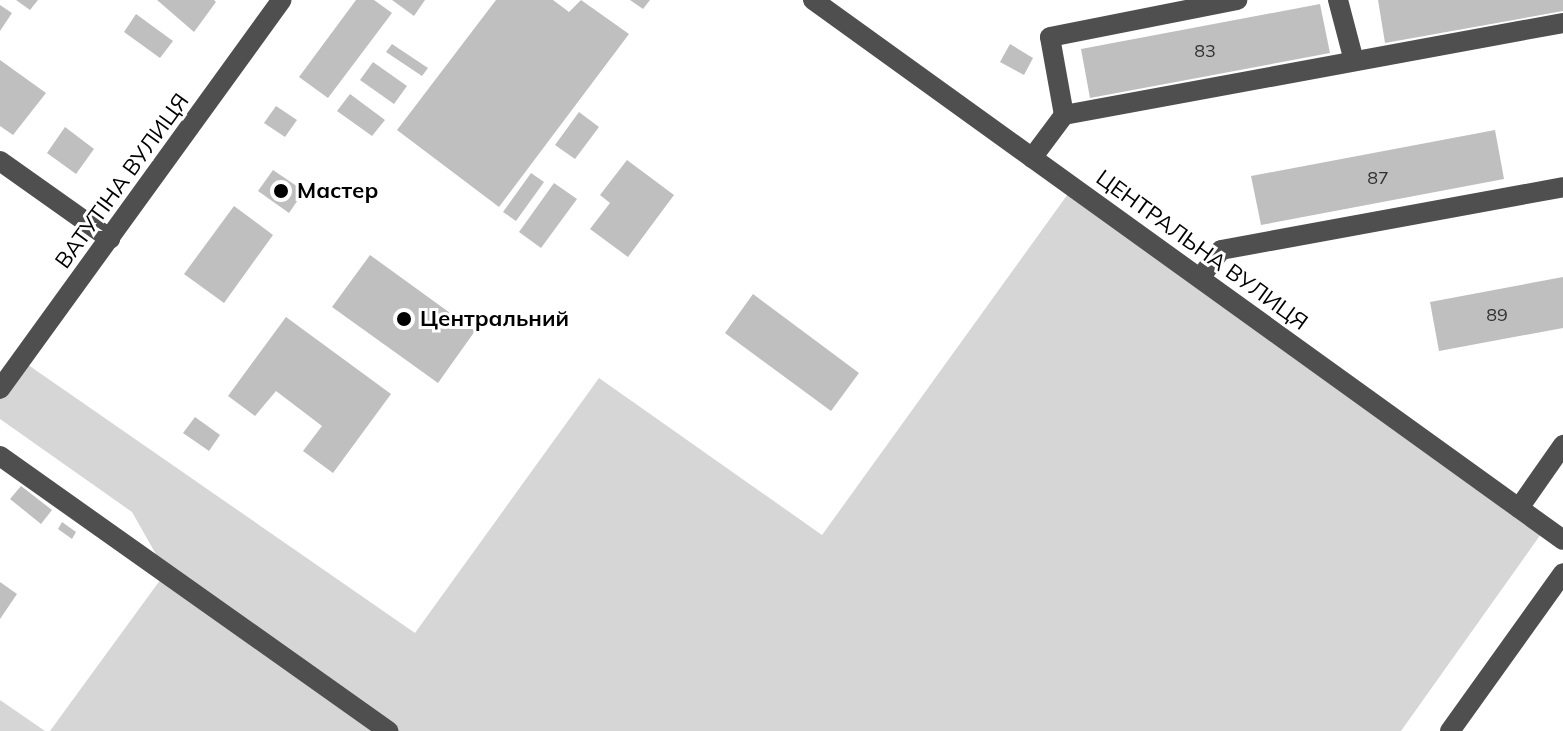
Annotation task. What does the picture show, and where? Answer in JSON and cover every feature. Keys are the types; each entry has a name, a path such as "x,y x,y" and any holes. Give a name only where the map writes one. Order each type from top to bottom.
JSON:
{"street":[{"name":"ВАТУТІНА ВУЛИЦЯ","path":"0,389 282,0"},
{"name":"ЦЕНТРАЛЬНА ВУЛИЦЯ","path":"813,0 1563,540"},
{"path":"1064,115 1050,37 1237,0"},
{"path":"1338,0 1354,61"},
{"path":"1032,158 1064,115 1563,23"},
{"path":"0,161 110,239"},
{"path":"1200,278 1221,250 1563,187"},
{"path":"1519,508 1563,445"},
{"path":"0,456 389,731"},
{"path":"1450,731 1563,573"}],"shaded area":[{"path":"1073,187 1546,527 1401,731 50,731 166,572 132,512 0,419 0,389 21,360 415,633 599,378 822,535"},
{"path":"0,700 45,731 0,731"}],"building":[{"path":"16,0 38,0 30,10"},
{"path":"157,0 214,0 216,2 194,32"},
{"path":"356,0 374,0 392,13 328,98 299,77"},
{"path":"392,0 425,0 414,16"},
{"path":"496,0 553,0 569,12 581,0 629,34 499,207 397,130"},
{"path":"630,0 650,0 643,9"},
{"path":"1378,0 1563,0 1563,11 1385,43"},
{"path":"1320,4 1330,53 1090,98 1081,49"},
{"path":"0,5 12,13 0,31"},
{"path":"136,14 173,41 160,58 124,32"},
{"path":"392,44 428,68 422,76 386,52"},
{"path":"1010,44 1033,58 1024,75 1000,62"},
{"path":"0,60 46,93 13,135 0,126"},
{"path":"373,62 407,86 394,104 360,80"},
{"path":"350,94 385,120 372,136 337,111"},
{"path":"276,106 297,120 285,137 264,123"},
{"path":"579,112 599,127 575,159 555,145"},
{"path":"65,127 94,149 76,174 47,153"},
{"path":"1495,130 1504,179 1261,225 1251,176"},
{"path":"627,160 674,195 628,257 590,229 610,203 600,195"},
{"name":"Мастер","path":"273,170 304,191 289,213 258,191"},
{"path":"531,173 544,182 516,221 503,212"},
{"path":"554,183 577,199 541,248 519,232"},
{"path":"234,206 273,235 224,303 184,274"},
{"name":"Центральний","path":"370,255 475,331 438,383 332,307"},
{"path":"1563,277 1563,328 1439,351 1430,302"},
{"path":"753,294 859,373 831,411 725,333"},
{"path":"286,317 391,394 333,473 303,451 322,426 276,391 255,416 228,396"},
{"path":"195,417 220,435 209,451 183,433"},
{"path":"21,486 52,510 41,524 10,499"},
{"path":"62,522 76,532 72,539 58,529"},
{"path":"0,582 17,594 0,619"}],"place":[{"name":"Мастер","path":"281,191"},
{"name":"Центральний","path":"404,319"}]}
